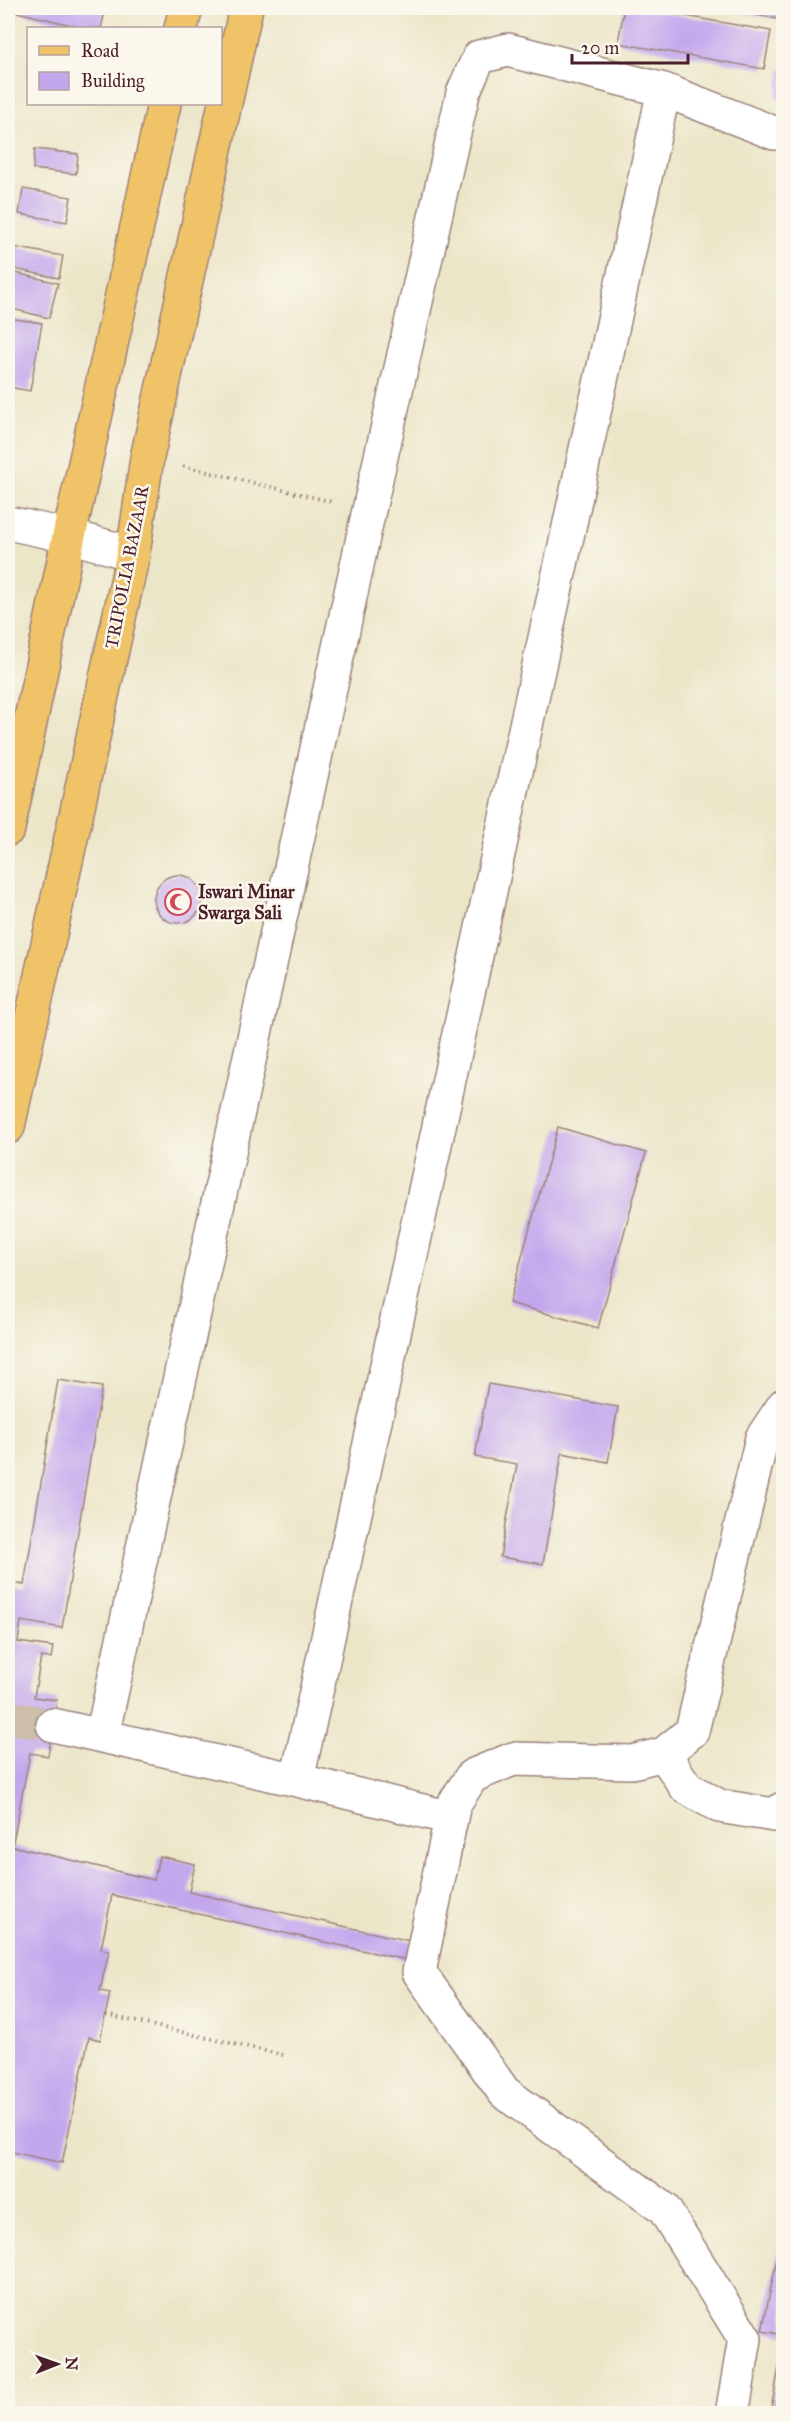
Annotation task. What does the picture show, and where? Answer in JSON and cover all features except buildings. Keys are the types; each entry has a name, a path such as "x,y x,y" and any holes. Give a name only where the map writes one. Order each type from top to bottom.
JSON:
{"main road":[{"path":"181,27 186,8"},
{"name":"TRIPOLIA BAZAAR","path":"8,1127 133,554 147,458 246,8"},
{"path":"8,829 69,536 164,105"}],"street":[{"path":"102,1736 369,510 463,93 479,57 508,50 664,90 774,133 783,133"},
{"path":"297,1780 664,90"},
{"path":"8,523 69,536 133,554"},
{"path":"732,2414 745,2339 664,2209 504,2092 419,1972 454,1804 472,1776 513,1759 632,1762 664,1754 692,1731 762,1438 783,1405"},
{"path":"53,1725 297,1780 451,1818"},
{"path":"664,1754 686,1787 719,1806 774,1815 783,1808"}],"path":[{"path":"147,458 369,510"},
{"path":"106,2015 284,2055"}],"tunnel":[{"path":"8,1717 53,1725"}],"place":[{"name":"Iswari Minar Swarga Sali","path":"178,902"}]}
